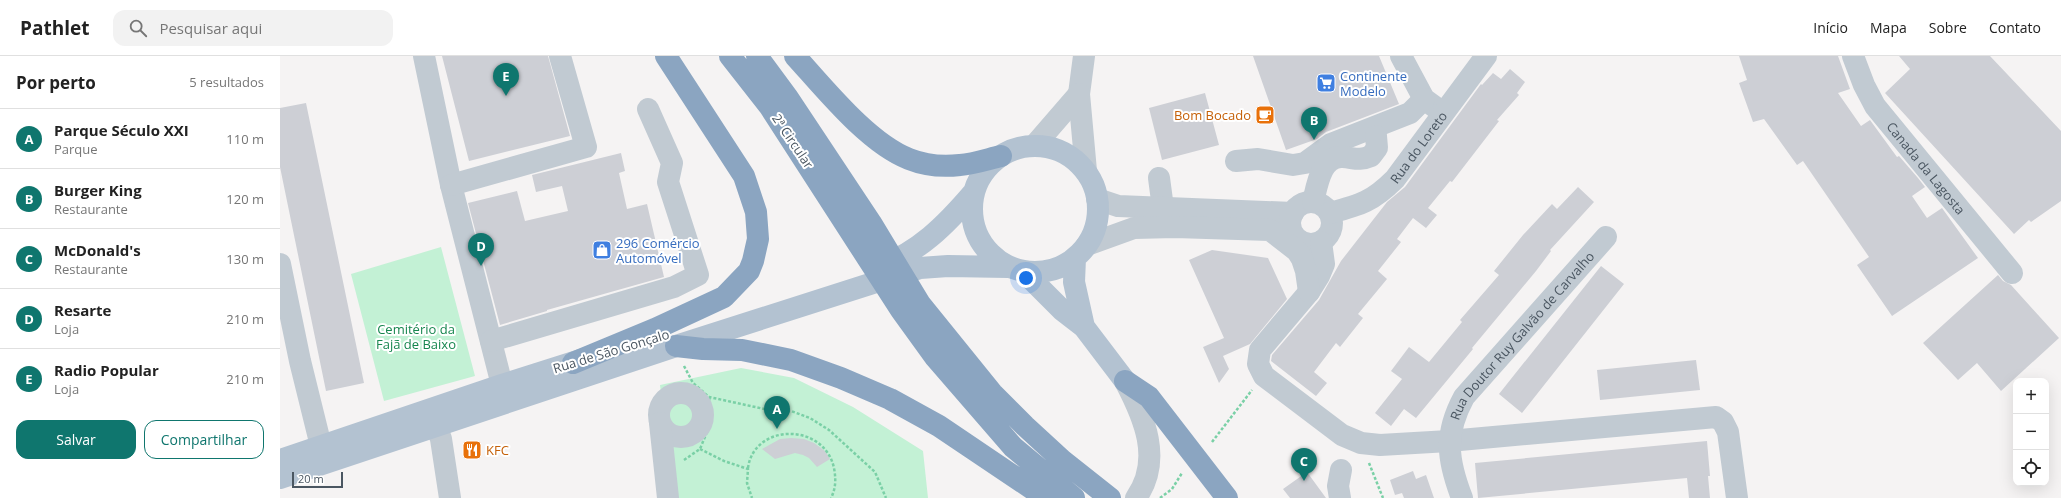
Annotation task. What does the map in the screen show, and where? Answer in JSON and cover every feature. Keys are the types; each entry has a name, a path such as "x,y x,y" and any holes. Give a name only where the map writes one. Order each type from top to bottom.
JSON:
{"highway":[{"path":"573,363 655,329 724,297 749,271 753,261 758,239 756,212 744,176 666,56"},
{"name":"2ª Circular","path":"730,56 770,107 851,230 911,307"},
{"name":"2ª Circular","path":"757,56 788,98 871,223 911,307"},
{"path":"795,56 864,129 879,142 908,159 931,165 960,165 1001,156"},
{"path":"911,307 1025,426 1062,460 1110,497"},
{"path":"911,307 935,357 1013,446 1074,498"},
{"path":"676,346 703,349 742,350 784,358 841,378 890,399 939,426 1046,498"},
{"path":"1125,381 1149,397 1227,498"}],"main road":[{"path":"1084,327 1074,282 1081,251 1094,230 1098,215 1095,189 1086,171 1063,153 1049,148 1034,146 1017,149 1001,156 989,166 980,178 974,192 972,210 977,233 982,243 994,257 1016,269 1062,310 1084,327 1125,381"},
{"name":"Rua de São Gonçalo","path":"280,460 502,385 846,279 881,266 910,252 938,233 974,192"},
{"path":"1016,269 1041,272 1059,267 1081,251"},
{"name":"Rua de São Gonçalo","path":"280,478 676,346 920,268 948,266 1016,269"}],"street":[{"path":"424,56 451,185 502,385"},
{"path":"451,185 586,147 560,56"},
{"path":"1084,56 1079,94 1086,171"},
{"path":"1400,56 1424,100 1444,113"},
{"name":"Rua do Loreto","path":"1321,207 1366,203 1380,194 1395,179 1486,56"},
{"name":"Canada da Lagosta","path":"1853,56 1864,86 1875,106 2012,273"},
{"path":"1034,146 1079,94"},
{"path":"1236,161 1258,159 1293,165 1305,163 1331,144 1410,113 1424,100"},
{"path":"491,341 674,287 698,275 668,182 672,163 648,109"},
{"path":"1097,199 1118,206 1163,208 1284,223 1296,238 1302,242 1314,244 1321,242 1326,238 1333,226 1321,207 1319,177 1326,163 1334,158 1343,157 1353,159 1371,156 1377,148 1376,136"},
{"path":"1159,178 1163,208"},
{"path":"1081,251 1134,228 1284,223 1301,204 1321,207"},
{"path":"1284,223 1302,259 1306,271 1309,292"},
{"name":"Rua Doutor Ruy Galvão de Carvalho","path":"1462,498 1454,478 1449,458 1449,441 1455,413 1464,396 1606,237"},
{"path":"1321,242 1324,264 1309,292 1260,350 1258,364 1264,376 1342,435 1361,443 1380,444 1449,441 1716,417 1723,422 1728,432 1737,498"},
{"path":"280,264 302,368 321,446"},
{"path":"1125,381 1138,406 1148,432 1150,457 1146,479 1136,498"},
{"path":"660,423 665,430 671,434 681,437 689,435 697,429 702,421 701,406 694,397 681,393 667,398 660,407 658,416 660,423 672,463"},
{"path":"436,425 441,439 450,498"},
{"path":"668,498 672,463 681,437"},
{"path":"1340,470 1338,486 1340,498"}],"path":[{"path":"676,346 693,383 709,397 769,410 791,411 810,418 829,430 875,472 886,498"},
{"path":"1212,442 1264,376"},
{"path":"672,463 700,449 711,422 709,397"},
{"path":"748,468 749,460 758,447 761,443 770,438 781,434 801,434 810,437 821,444 829,453 836,479 831,498"},
{"path":"1361,443 1383,498"},
{"path":"700,449 724,461 748,469 747,483 752,498"},
{"path":"1160,498 1172,488 1182,473"}],"green space":[{"name":"Cemitério da Fajã de Baixo","path":"441,247 475,376 384,401 351,274"},
{"path":"741,368 794,378 853,407 923,451 928,498 673,498 660,385"}],"building":[{"path":"442,56 548,56 570,136 469,161"},
{"name":"Continente Modelo","path":"1253,56 1379,56 1399,104 1326,132 1317,139 1286,150"},
{"path":"1739,56 1838,56 1850,89 1838,93 1861,126 1870,120 1897,157 1899,156 1925,187 1912,196 1927,218 1942,208 1978,258 1892,316 1857,265 1869,257 1803,161 1797,165 1764,119 1753,122 1739,83 1747,80"},
{"path":"1899,56 1990,56 2061,131 2061,201 2031,222 2029,220 2014,234 1885,93 1910,69"},
{"path":"1510,69 1525,82 1517,93 1519,95 1497,120 1499,121 1452,182 1450,181 1428,208 1437,215 1426,228 1413,218 1397,239 1401,242 1378,271 1387,279 1358,314 1363,318 1340,347 1336,343 1314,372 1327,383 1316,396 1271,361 1272,355 1319,300 1341,261 1387,202 1405,187 1481,84 1482,85 1493,73 1501,79"},
{"path":"1205,93 1219,145 1162,160 1149,108"},
{"path":"306,103 364,383 326,391 280,167 280,108"},
{"path":"621,153 625,171 619,173 627,209 647,204 664,277 500,325 468,203 517,191 525,221 568,211 562,186 536,192 532,175"},
{"path":"1578,187 1594,202 1550,250 1551,251 1536,271 1416,418 1404,409 1391,426 1375,413 1402,379 1391,371 1409,347 1429,362 1462,322 1460,320 1499,275 1494,271 1523,235 1552,204 1557,209"},
{"path":"1212,250 1268,258 1287,299 1250,344 1223,356 1229,369 1219,383 1203,347 1224,338 1189,260"},
{"path":"1601,266 1624,284 1522,413 1499,394"},
{"path":"1998,275 2003,281 2011,285 2059,338 2015,378 2013,378 2013,380 2001,391 1977,363 1958,380 1923,343"},
{"path":"1696,360 1700,390 1600,400 1597,370"},
{"path":"780,439 804,439 814,443 825,451 830,459 817,467 809,458 803,455 795,453 775,459 762,449"},
{"path":"1707,441 1710,498 1689,498 1687,478 1478,498 1475,463"},
{"path":"1413,471 1416,479 1426,475 1434,498 1404,498 1402,493 1395,495 1390,480"},
{"path":"1307,472 1326,498 1290,498 1283,489"}],"place":[{"name":"Continente Modelo","path":"1326,83"},
{"name":"Radio Popular","path":"506,96"},
{"name":"Bom Bocado","path":"1265,115"},
{"name":"Burger King","path":"1314,140"},
{"name":"296 Comércio Automóvel","path":"602,250"},
{"name":"Resarte","path":"481,266"},
{"name":"Parque Século XXI","path":"777,429"},
{"name":"KFC","path":"472,450"},
{"name":"McDonald's","path":"1304,481"}]}
